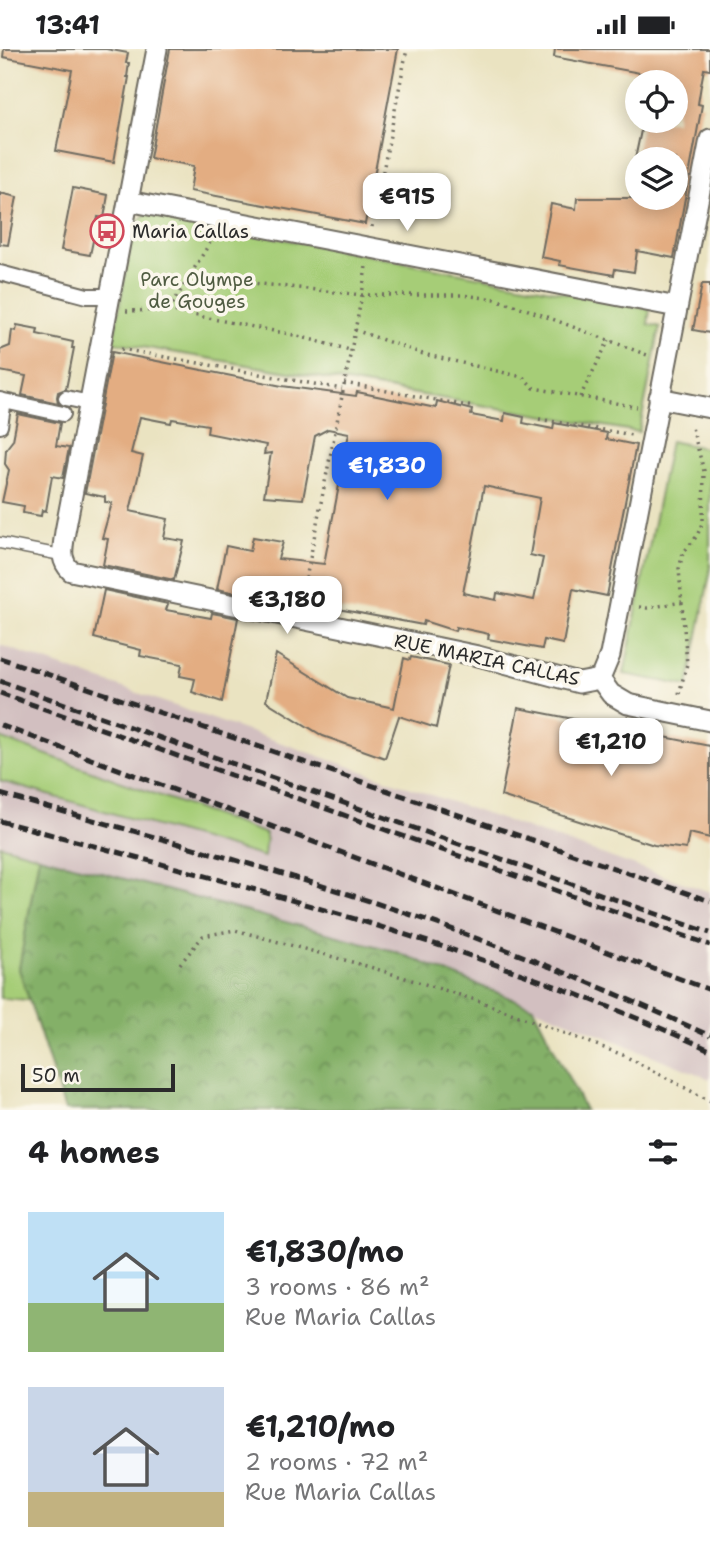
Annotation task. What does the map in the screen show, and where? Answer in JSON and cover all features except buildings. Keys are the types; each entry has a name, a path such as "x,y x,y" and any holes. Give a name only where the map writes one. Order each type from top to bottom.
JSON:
{"street":[{"path":"61,555 157,49"},
{"name":"RUE MARIA CALLAS","path":"61,555 63,563 71,571 478,656 579,683 600,679 610,655 710,139"},
{"path":"128,201 677,307"},
{"path":"0,273 88,296 110,296"},
{"path":"66,398 90,403"},
{"path":"0,426 2,401 63,414"},
{"path":"658,404 702,407"},
{"path":"600,679 611,694 628,703 710,721"}],"lane":[{"name":"RUE MARIA CALLAS","path":"0,543 61,555"}],"path":[{"path":"299,618 407,49"},
{"path":"168,310 187,276 225,220"},
{"path":"187,276 362,295 462,295 495,299 666,362"},
{"path":"110,296 121,311 168,310 294,335 350,350"},
{"path":"355,330 423,354 523,377 534,388 580,397 658,404"},
{"path":"580,397 609,340"},
{"path":"101,345 342,389"},
{"path":"344,383 474,407"},
{"path":"675,713 687,664 679,569 683,553 697,536 704,521 704,471 691,426 702,407"},
{"path":"539,419 652,438"},
{"path":"619,603 647,608 682,602"},
{"path":"180,964 203,936 234,930 370,967 480,1001 623,1055 710,1101"}],"shaded area":[{"path":"0,645 710,892 710,1079 394,951 0,845 0,781 263,857 265,834 0,738"}],"green space":[{"name":"Parc Olympe de Gouges","path":"146,213 650,309 648,324 660,327 639,432 113,342 134,226"},
{"path":"670,441 710,449 710,573 688,686 624,674"},
{"path":"0,738 266,834 264,857 0,781"},
{"path":"0,845 39,856 19,969 30,1000 0,998"},
{"path":"39,856 394,951 533,1007 585,1110 65,1110 19,969"}],"railway":[{"path":"0,658 710,901"},
{"path":"0,681 710,933"},
{"path":"0,693 710,945"},
{"path":"0,725 710,990"},
{"path":"0,794 224,857 391,908 546,965 710,1036"},
{"path":"0,821 270,894 449,949 537,979 710,1050"}],"place":[{"name":"Maria Callas","path":"107,231"}]}
